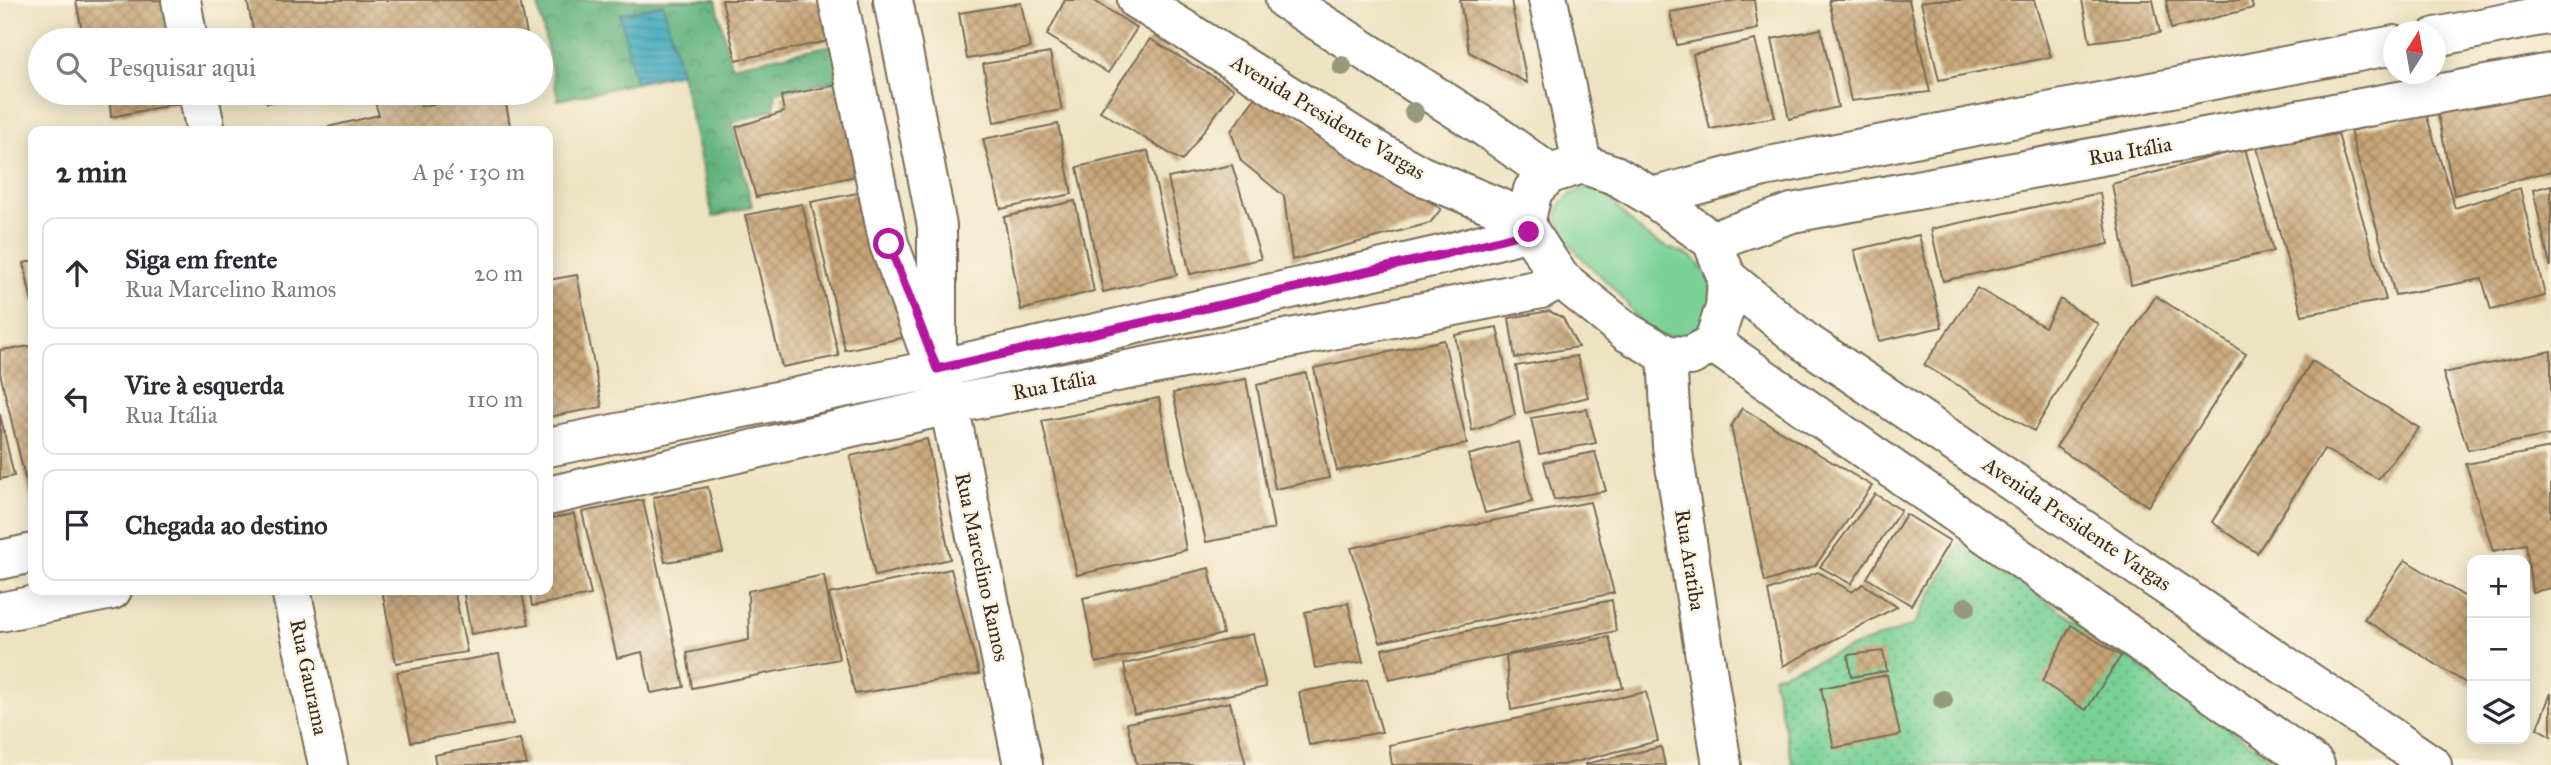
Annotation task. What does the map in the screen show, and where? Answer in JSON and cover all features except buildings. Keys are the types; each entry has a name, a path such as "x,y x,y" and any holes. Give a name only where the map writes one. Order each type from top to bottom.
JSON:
{"main road":[{"path":"181,0 186,28"},
{"name":"Rua Marcelino Ramos","path":"838,0 889,244 949,405 1023,765"},
{"name":"Rua Marcelino Ramos","path":"893,0 937,226 937,369"},
{"name":"Avenida Presidente Vargas","path":"1137,0 1382,154 1420,175 1528,225"},
{"path":"1285,0 1489,130 1566,169 1615,175 1653,197 1712,241"},
{"path":"1548,0 1566,169"},
{"path":"2446,35 2551,15"},
{"path":"1653,197 1764,167 2383,47"},
{"name":"Rua Itália","path":"1712,241 1792,213 2551,73"},
{"path":"201,105 205,126"},
{"path":"1566,169 1533,190 1528,225 1560,278 1627,332 1667,355 1691,356 1713,343 2315,765"},
{"name":"Rua Itália","path":"553,446 937,369 1445,254 1528,225"},
{"name":"Avenida Presidente Vargas","path":"1712,241 1727,278 1726,308 1713,343"},
{"name":"Rua Itália","path":"553,495 949,405 1541,289 1560,278"},
{"name":"Avenida Presidente Vargas","path":"1727,278 1804,341 2431,765"},
{"name":"Rua Aratiba","path":"1667,355 1672,446 1722,765"},
{"path":"0,560 28,554"},
{"path":"0,612 87,595"},
{"name":"Rua Gaurama","path":"291,595 328,765"}],"green space":[{"path":"537,0 716,0 731,66 842,43 850,79 776,92 774,109 732,123 752,206 713,217 681,73 558,100 553,76 553,28 543,28"},
{"path":"1585,188 1605,192 1624,216 1647,236 1687,255 1700,266 1714,294 1703,320 1693,333 1678,337 1649,336 1621,296 1578,254 1559,225 1558,211 1566,198"},
{"path":"1961,541 2281,765 1793,765 1773,676 1914,625"}],"water":[{"path":"663,4 681,73 635,82 620,14"}],"route":[{"path":"889,244 937,369 1445,254 1529,232"}]}
